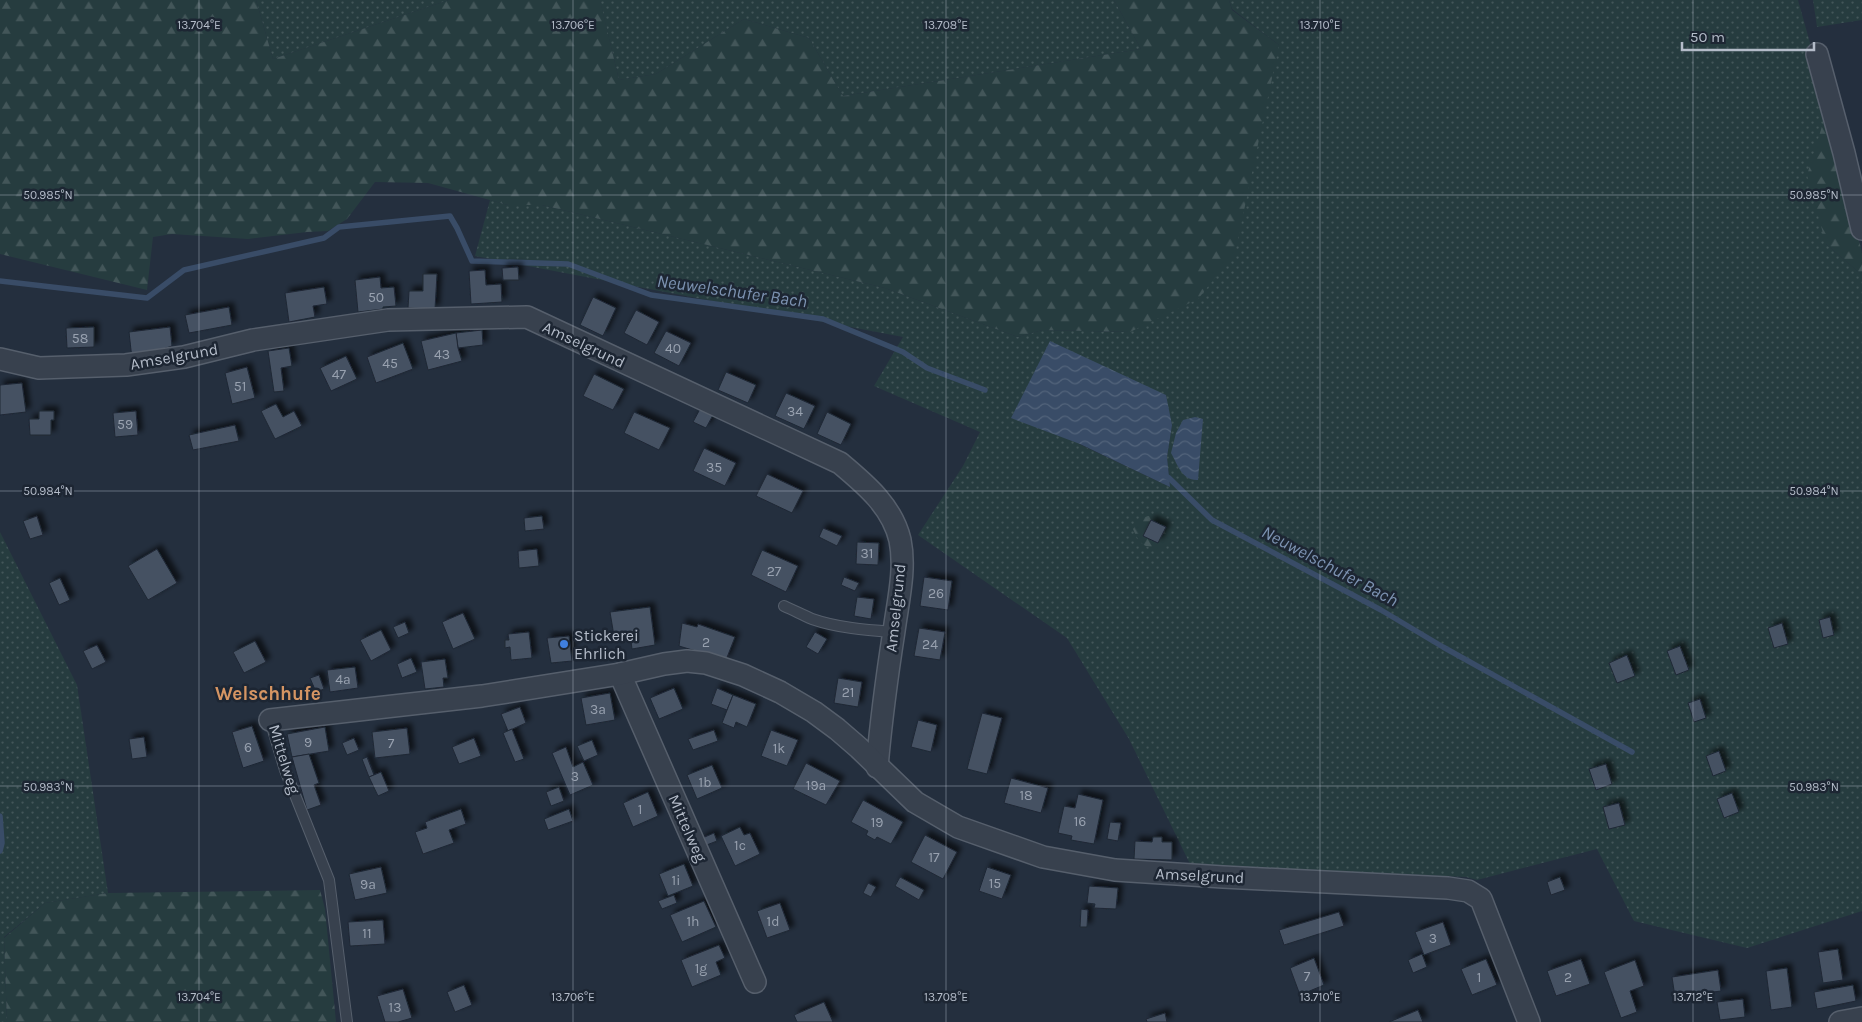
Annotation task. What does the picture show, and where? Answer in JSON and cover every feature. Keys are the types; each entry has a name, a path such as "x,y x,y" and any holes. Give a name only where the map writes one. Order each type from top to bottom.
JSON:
{"street":[{"path":"1817,54 1862,229"},
{"name":"Amselgrund","path":"0,360 39,368 126,365 184,357 253,340 388,320 526,318 840,463 871,489 888,513 900,539 902,568 877,767 915,802 958,827 1043,857 1115,870 1448,888 1468,891 1481,899 1529,1022"},
{"name":"Mittelweg","path":"270,720 482,696 620,674 687,661 706,663 743,674 780,692 814,712 837,729 877,767"},
{"name":"Mittelweg","path":"620,674 755,982"},
{"path":"1840,1022 1862,1018"}],"lane":[{"path":"784,606 812,619 837,626 894,632"},
{"name":"Mittelweg","path":"270,720 286,770 329,880 348,1022"}],"green space":[{"path":"0,0 256,0 273,59 449,0 600,0 619,80 656,74 744,19 809,38 843,96 1141,49 1114,0 1229,0 1232,10 1279,45 1235,253 1198,299 1130,332 1042,330 1018,337 885,288 542,205 508,205 428,183 375,182 347,219 328,231 248,239 172,234 153,237 147,290 0,254"},
{"path":"256,0 449,0 273,59"},
{"path":"598,0 1114,0 1141,49 843,96 809,38 744,19 656,74 619,80 600,1"},
{"path":"1229,0 1798,0 1828,107 1826,244 1862,275 1862,911 1747,948 1634,921 1597,849 1477,880 1466,877 1191,866 1129,739 1067,638 918,535 963,466 980,432 874,386 903,337 475,256 490,200 508,205 542,205 885,288 1018,337 1042,330 1130,332 1279,45 1232,9","holes":["1172,425 1167,457 1170,487 1079,444"]},
{"path":"1813,0 1862,0 1862,20 1817,27"},
{"path":"1828,107 1862,253 1862,275 1826,244 1807,175"},
{"path":"1157,514 1170,522 1171,539 1163,550 1141,543 1133,529 1141,518"},
{"path":"0,532 77,685 108,893 45,903 4,937 7,1022 0,1022"},
{"path":"320,890 325,909 336,1022 7,1022 4,938 45,903 108,893"}],"water":[{"path":"1050,341 1166,395 1172,425 1167,457 1170,487 1080,444 1011,418"},
{"path":"1195,417 1203,419 1198,480 1193,480 1184,475 1171,453 1176,433 1183,420"}],"building":[{"path":"518,267 519,280 503,280 502,268"},
{"path":"485,270 486,285 501,284 502,302 471,304 469,271"},
{"path":"423,274 437,274 435,309 408,308 409,291 423,291"},
{"path":"380,277 381,288 394,287 396,306 358,312 355,280"},
{"path":"324,287 327,304 313,306 315,317 289,322 285,293"},
{"path":"593,297 616,308 603,336 580,325"},
{"path":"229,307 232,325 189,333 185,315"},
{"path":"636,310 659,322 647,345 624,333"},
{"path":"94,327 94,347 67,348 66,328"},
{"path":"170,327 172,346 132,359 129,332"},
{"path":"482,330 483,345 458,348 456,333"},
{"path":"666,331 691,343 679,366 654,353"},
{"path":"456,333 462,361 428,370 421,341"},
{"path":"403,343 413,369 376,383 367,357"},
{"path":"289,348 292,366 281,368 284,391 274,392 268,351"},
{"path":"346,356 357,379 331,391 320,368"},
{"path":"247,367 255,398 232,404 225,373"},
{"path":"726,372 756,385 748,403 718,390"},
{"path":"594,374 624,389 613,410 583,396"},
{"path":"22,383 26,412 0,415 0,385"},
{"path":"786,393 815,406 804,429 775,416"},
{"path":"276,404 283,417 294,411 302,426 275,439 261,411"},
{"path":"700,409 713,415 706,428 693,422"},
{"path":"39,411 54,411 54,420 51,420 51,435 30,435 29,419 39,419"},
{"path":"136,411 138,435 115,437 113,413"},
{"path":"634,412 670,428 659,450 624,433"},
{"path":"827,412 851,424 841,445 817,434"},
{"path":"235,425 239,441 193,450 189,435"},
{"path":"704,448 736,463 725,486 693,471"},
{"path":"767,474 803,491 792,513 756,496"},
{"path":"37,516 43,535 30,539 23,521"},
{"path":"542,516 544,529 525,531 524,518"},
{"path":"1151,520 1166,527 1158,543 1143,536"},
{"path":"823,528 842,536 837,546 819,537"},
{"path":"857,542 879,543 878,565 856,564"},
{"path":"157,549 177,583 148,600 128,566"},
{"path":"537,549 539,566 519,568 518,551"},
{"path":"762,550 798,566 786,592 751,575"},
{"path":"844,577 859,583 855,591 841,585"},
{"path":"924,577 952,581 948,610 920,606"},
{"path":"60,578 70,600 59,605 49,583"},
{"path":"857,597 874,599 871,619 854,616"},
{"path":"650,607 655,645 632,649 630,634 614,636 610,612"},
{"path":"463,613 475,639 453,649 442,622"},
{"path":"1830,617 1834,635 1823,638 1819,620"},
{"path":"405,622 409,633 398,638 393,627"},
{"path":"682,623 697,627 698,624 735,637 726,660 679,646"},
{"path":"1782,623 1788,644 1774,648 1768,628"},
{"path":"919,628 945,632 940,660 914,656"},
{"path":"381,630 391,650 371,661 360,640"},
{"path":"529,632 532,658 511,660 510,647 505,648 505,640 509,640 508,634"},
{"path":"815,632 827,639 818,654 806,647"},
{"path":"569,636 572,661 551,663 547,638"},
{"path":"255,641 266,662 244,673 233,652"},
{"path":"97,645 106,662 92,669 83,651"},
{"path":"1680,646 1689,670 1676,675 1667,651"},
{"path":"1627,655 1635,676 1617,683 1609,663"},
{"path":"411,658 417,672 402,678 397,664"},
{"path":"445,659 448,678 443,678 444,687 425,689 421,662"},
{"path":"355,667 358,688 330,692 327,670"},
{"path":"319,675 324,689 316,692 310,678"},
{"path":"838,678 862,682 858,707 834,703"},
{"path":"674,688 683,709 659,719 650,698"},
{"path":"717,688 733,695 727,710 711,704"},
{"path":"610,693 615,720 586,725 581,698"},
{"path":"733,695 756,704 747,727 736,722 734,728 722,723"},
{"path":"1700,699 1706,718 1694,722 1688,703"},
{"path":"520,707 526,723 508,731 501,714"},
{"path":"982,713 1002,718 987,774 967,769"},
{"path":"918,720 937,725 931,752 911,747"},
{"path":"252,726 264,761 243,768 232,732"},
{"path":"325,727 329,751 292,757 287,734"},
{"path":"407,728 410,754 375,758 372,732"},
{"path":"512,729 524,759 515,762 503,733"},
{"path":"714,730 718,741 693,750 688,739"},
{"path":"771,730 798,740 787,766 761,756"},
{"path":"144,737 147,757 132,759 129,739"},
{"path":"354,738 359,750 347,755 342,743"},
{"path":"474,738 481,756 459,764 452,747"},
{"path":"592,740 598,755 584,761 577,746"},
{"path":"566,747 573,767 583,762 593,785 570,795 552,753"},
{"path":"1719,751 1726,771 1713,776 1706,756"},
{"path":"309,754 319,783 314,785 321,805 307,810 292,757"},
{"path":"367,757 374,775 369,777 362,759"},
{"path":"806,763 840,781 826,805 793,789"},
{"path":"1606,764 1612,784 1596,790 1589,769"},
{"path":"712,765 722,788 697,799 687,775"},
{"path":"381,772 389,791 378,796 369,777"},
{"path":"1011,778 1048,788 1041,813 1004,803"},
{"path":"559,787 564,801 551,806 546,792"},
{"path":"648,792 658,816 633,827 623,803"},
{"path":"1732,793 1739,812 1724,818 1717,799"},
{"path":"1078,794 1103,800 1094,844 1071,840 1072,836 1058,833 1064,806 1075,808"},
{"path":"863,800 903,822 891,844 877,837 875,840 866,835 868,831 851,822"},
{"path":"1619,803 1625,825 1609,829 1603,807"},
{"path":"461,809 466,824 449,830 454,843 423,854 415,832 427,828 425,822"},
{"path":"569,809 573,821 548,830 544,819"},
{"path":"1110,822 1121,823 1118,841 1107,839"},
{"path":"740,827 744,835 750,833 760,854 735,866 721,836"},
{"path":"714,833 717,841 704,846 700,839"},
{"path":"925,835 957,852 943,879 911,862"},
{"path":"1153,837 1162,837 1162,842 1172,842 1172,860 1134,859 1135,841 1152,842"},
{"path":"684,864 693,886 668,896 659,874"},
{"path":"381,867 387,893 355,900 349,874"},
{"path":"987,867 1011,875 1002,899 979,891"},
{"path":"900,877 924,890 919,900 895,886"},
{"path":"1560,877 1565,890 1551,895 1547,882"},
{"path":"868,883 876,887 871,897 863,893"},
{"path":"1089,886 1118,888 1116,909 1094,908 1095,904 1087,903"},
{"path":"674,895 677,903 662,909 658,901"},
{"path":"704,901 716,927 682,942 670,915"},
{"path":"780,903 790,930 767,938 757,911"},
{"path":"1081,909 1088,910 1087,927 1080,927"},
{"path":"1339,912 1344,926 1284,945 1279,930"},
{"path":"383,920 385,944 350,946 348,922"},
{"path":"1443,922 1451,945 1424,955 1415,932"},
{"path":"719,945 725,958 716,962 721,975 692,987 681,960"},
{"path":"1838,949 1843,980 1823,983 1818,952"},
{"path":"1422,954 1427,967 1413,973 1408,960"},
{"path":"1314,958 1324,985 1300,995 1290,968"},
{"path":"1486,959 1497,985 1472,995 1461,969"},
{"path":"1581,959 1590,984 1556,996 1547,971"},
{"path":"1635,960 1644,986 1630,991 1637,1012 1621,1018 1604,972"},
{"path":"1787,968 1792,1007 1771,1010 1766,971"},
{"path":"1718,970 1721,991 1675,997 1672,977"},
{"path":"464,985 472,1005 455,1012 447,992"},
{"path":"1853,985 1856,1001 1817,1009 1814,992"},
{"path":"403,989 412,1018 398,1022 385,1022 377,996"},
{"path":"1743,999 1745,1017 1720,1020 1717,1002"},
{"path":"824,1002 833,1022 797,1022 794,1015"},
{"path":"1418,1010 1423,1022 1389,1022"},
{"path":"1165,1013 1167,1022 1147,1022 1146,1019"}],"waterway":[{"name":"Neuwelschufer Bach","path":"0,281 147,298 184,270 324,238 339,227 450,216 472,261 568,264 651,295 823,319 903,352 927,368 985,390"},
{"name":"Neuwelschufer Bach","path":"1162,474 1169,478 1212,520 1381,610 1443,647 1632,752"},
{"path":"0,816 2,843 0,851"}],"place":[{"name":"Stickerei Ehrlich","path":"564,644"}],"district":[{"name":"Welschhufe","path":"268,693"}]}
